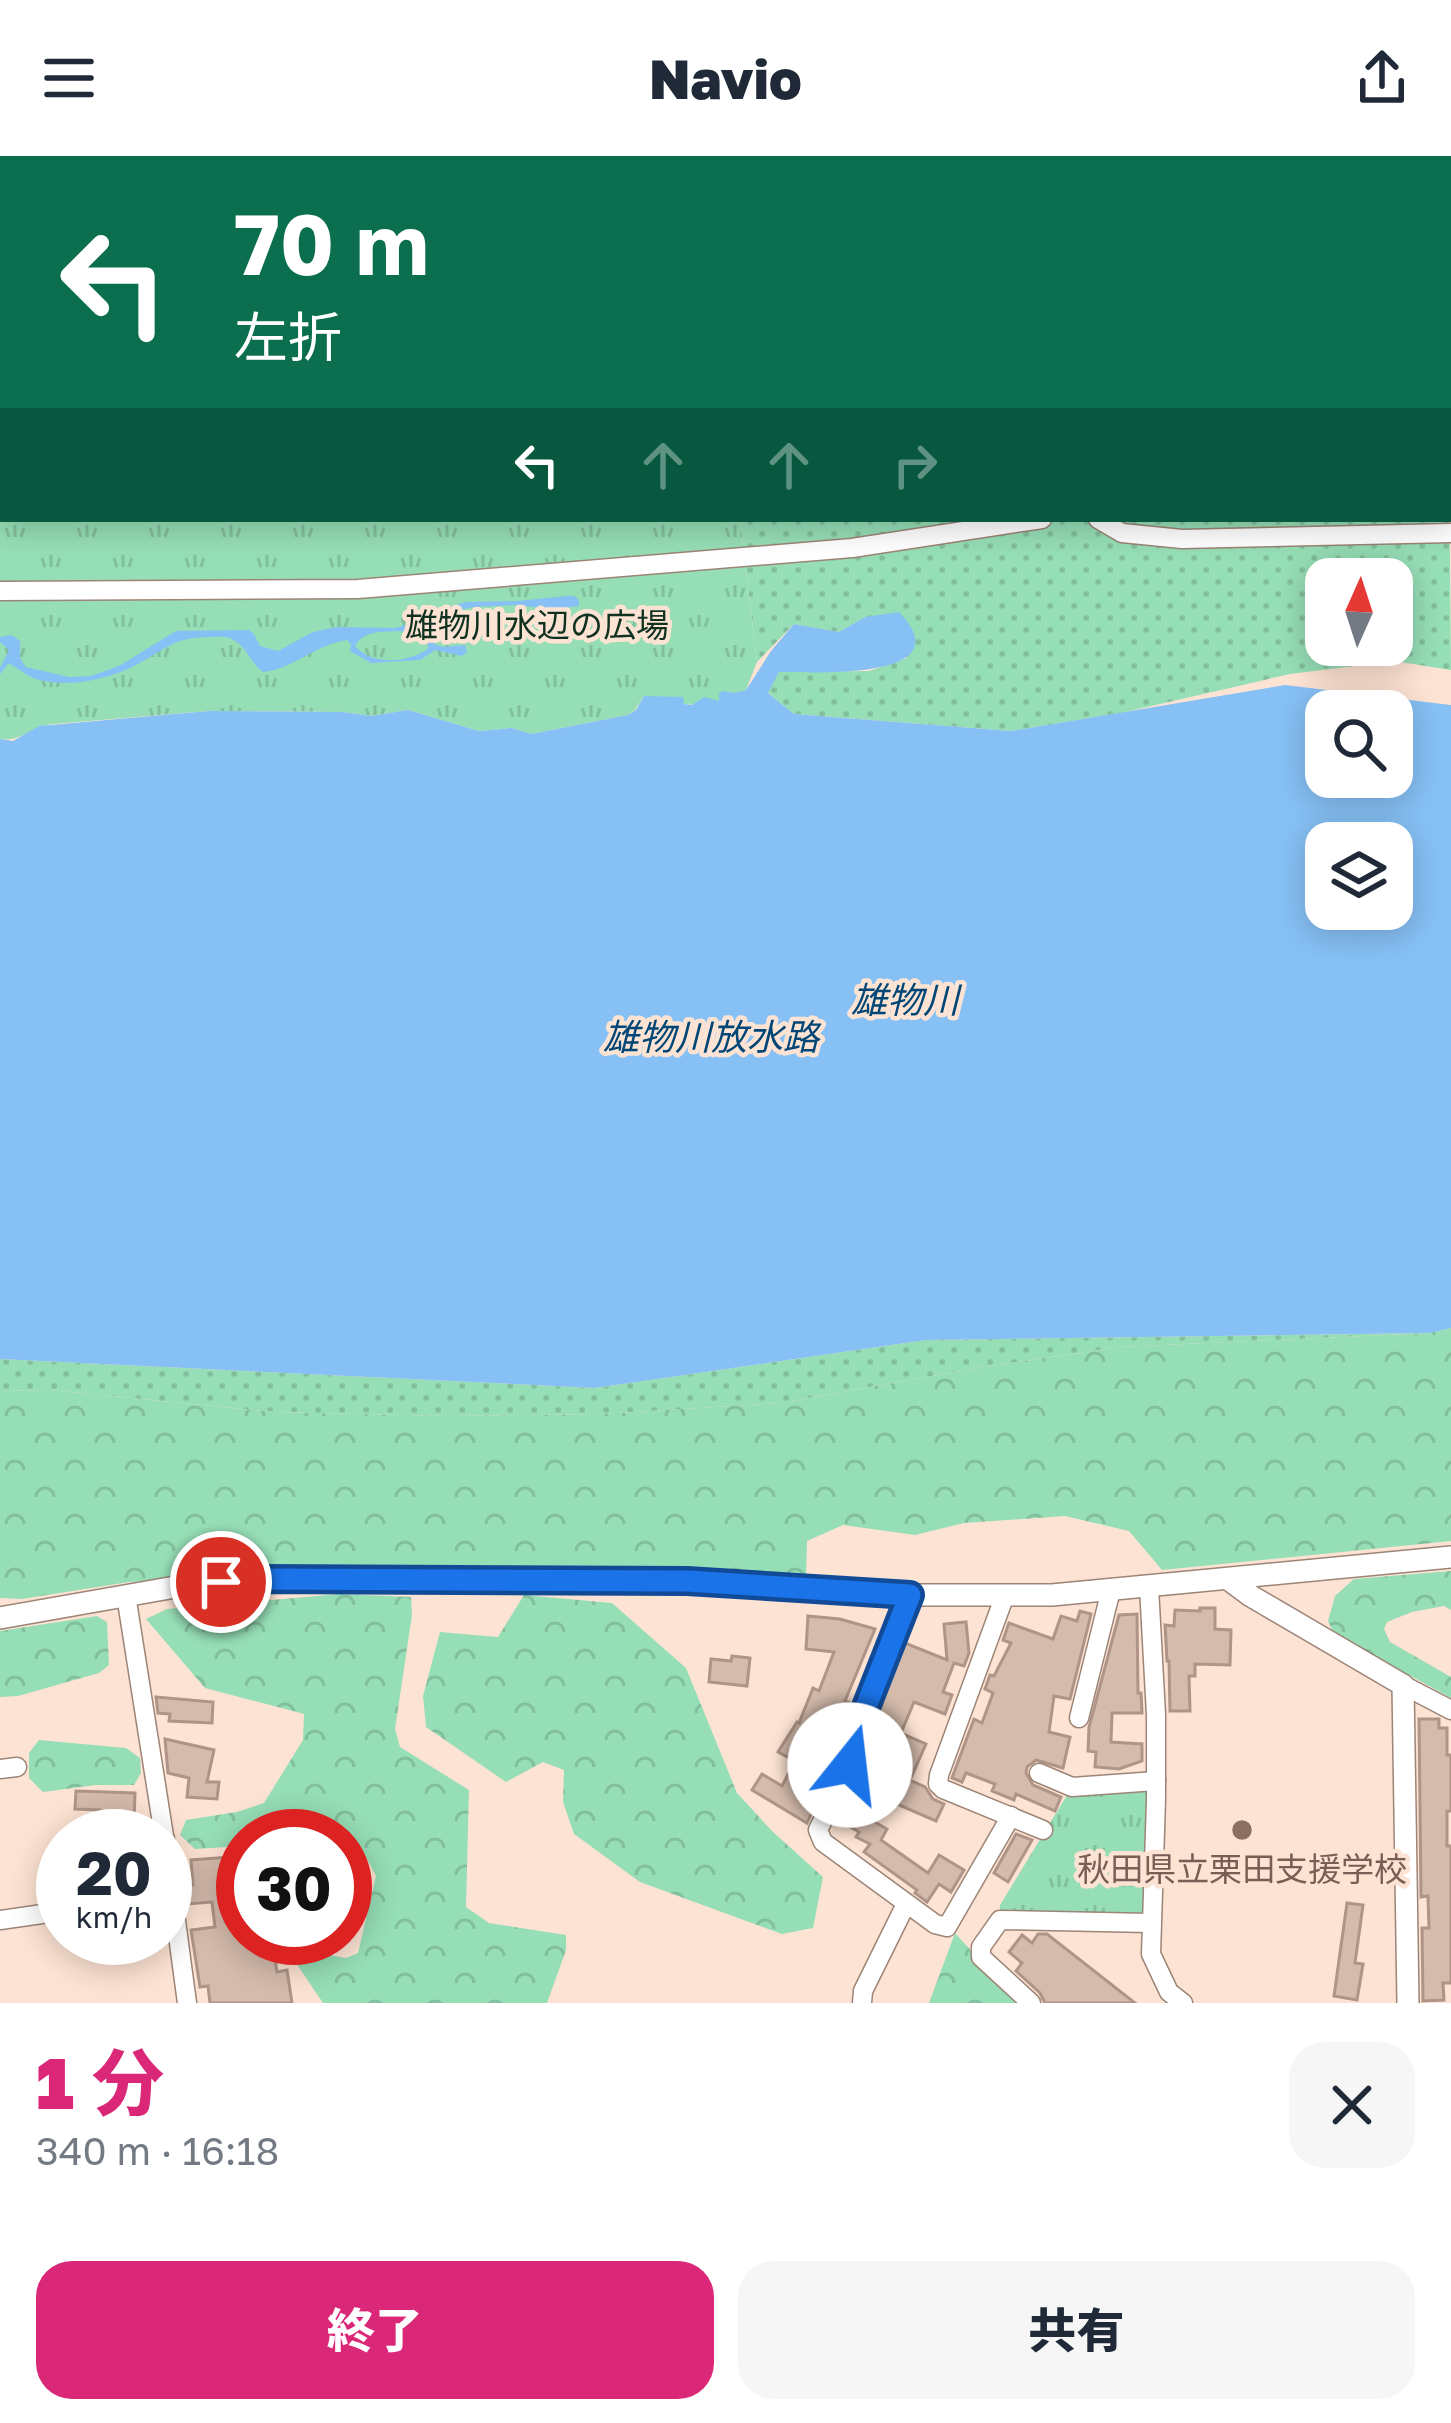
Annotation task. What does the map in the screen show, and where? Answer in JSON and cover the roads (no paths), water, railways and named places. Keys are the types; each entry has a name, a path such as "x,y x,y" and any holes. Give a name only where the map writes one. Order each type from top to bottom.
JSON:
{"street":[{"path":"0,592 358,589 852,548 1022,522"},
{"path":"1103,522 1122,533 1182,539 1451,533"},
{"path":"0,1618 126,1595 260,1579 687,1581 910,1595 1004,1595 1149,1587 1451,1556"},
{"path":"1228,1579 1451,1710"},
{"path":"1149,1587 1156,1781 1150,1954 1169,1992 1183,2003"},
{"path":"1079,1718 1111,1590"},
{"path":"126,1595 160,1809"},
{"path":"910,1595 862,1717 850,1765 818,1829 823,1842 935,1924 947,1927 1011,1816"},
{"path":"1004,1595 938,1784 1043,1830"},
{"path":"1403,1685 1408,2003"},
{"path":"1039,1773 1072,1787 1156,1781"},
{"path":"862,2003 863,1991 906,1904"},
{"path":"0,1920 36,1914"},
{"path":"1031,2003 981,1957 981,1947 1000,1920 1150,1923"},
{"path":"181,1965 187,2003"}],"water":[{"path":"574,596 579,606 473,607 443,614 426,624 425,633 434,644 465,645 467,652 462,656 435,650 420,660 371,663 350,651 347,640 263,672 232,639 200,637 88,681 48,682 8,664 0,674 9,650 0,637 11,635 20,641 20,658 26,667 69,677 91,676 119,666 176,631 249,630 260,646 278,651 313,632 336,627 395,628 466,602","holes":["376,632 424,636 428,649 400,659 371,657 355,646"]},
{"name":"雄物川放水路","path":"899,612 914,634 913,650 899,661 876,668 779,672 768,693 794,714 1011,731 1285,685 1326,690 1305,690 1305,798 1413,798 1413,700 1451,705 1451,1328 1430,1333 926,1340 595,1388 0,1359 0,739 13,741 39,726 209,711 371,716 408,710 479,731 512,728 531,734 628,715 644,696 683,697 684,704 692,705 704,697 719,701 723,691 746,690 794,624 839,632 865,617"}],"place":[{"name":"秋田県立栗田支援学校","path":"1242,1830"}],"park label":[{"name":"雄物川水辺の広場","path":"537,625"}],"water label":[{"name":"雄物川","path":"905,1000"}]}
